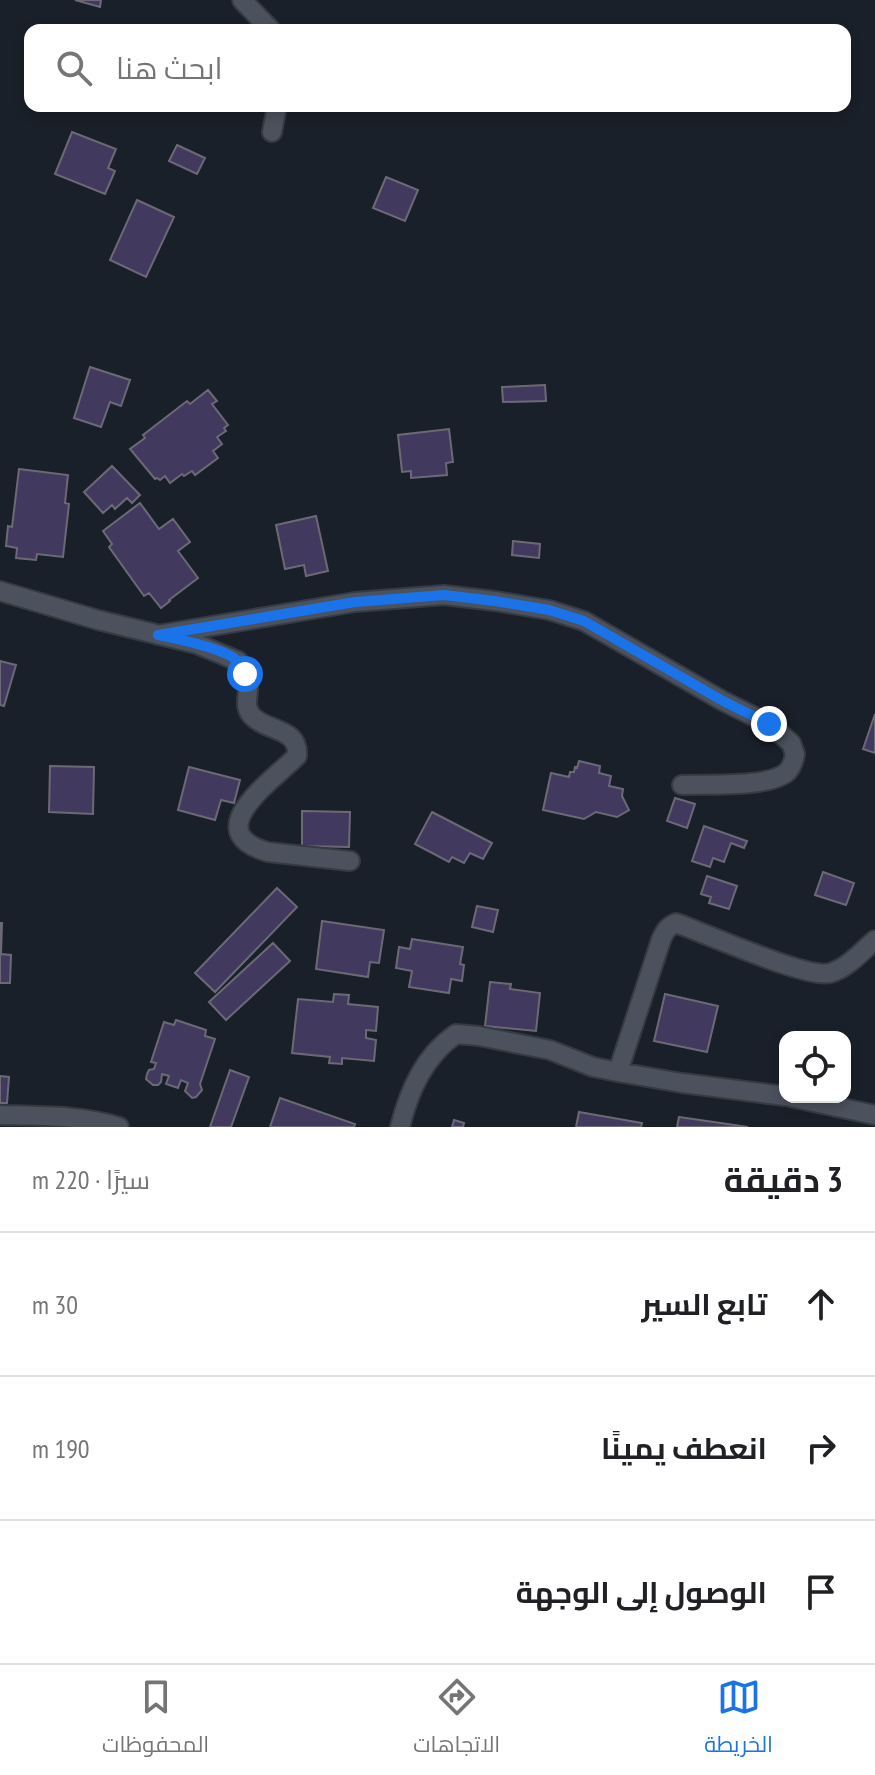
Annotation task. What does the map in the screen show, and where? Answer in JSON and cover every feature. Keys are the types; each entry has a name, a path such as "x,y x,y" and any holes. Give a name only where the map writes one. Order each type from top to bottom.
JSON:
{"street":[{"path":"242,0 265,24"},
{"path":"272,132 276,112"},
{"path":"0,591 98,620 197,644 238,661 248,684 247,708 251,715 295,741 298,748 297,756 243,809 239,833 255,848 268,852 350,861"},
{"path":"158,635 355,602 444,595 549,610 584,621 769,724 791,743 795,754 788,771 775,779 682,785"},
{"path":"618,1072 661,940 670,926 676,923 686,926 817,974 838,970 875,940"},
{"path":"400,1127 414,1084 441,1044 456,1034 550,1050 593,1067 618,1072 779,1095"},
{"path":"820,1103 875,1115"},
{"path":"0,1115 60,1117 99,1121 119,1127"}],"building":[{"path":"75,0 101,0 100,7"},
{"path":"72,132 116,149 108,168 115,171 105,194 55,174"},
{"path":"177,145 205,158 197,174 169,161"},
{"path":"386,177 418,190 405,221 373,208"},
{"path":"137,200 174,217 146,277 110,260"},
{"path":"90,367 130,380 121,406 110,402 101,427 74,418"},
{"path":"545,385 546,401 503,402 502,387"},
{"path":"208,390 217,401 212,404 228,425 224,428 226,431 217,437 222,444 213,451 218,458 195,475 192,471 184,476 182,474 170,483 165,476 155,479 130,449 187,401 190,404"},
{"path":"449,429 453,462 446,463 447,475 411,478 411,471 402,472 398,435"},
{"path":"112,466 140,495 132,503 127,498 115,509 112,505 103,513 84,492"},
{"path":"19,469 68,475 65,503 69,504 63,557 37,554 36,560 16,558 17,548 6,546 8,526 12,527"},
{"path":"140,503 159,529 173,519 190,542 178,551 198,578 161,608 149,593 144,596 109,547 112,544 103,531"},
{"path":"316,516 328,571 306,576 304,565 285,569 276,525"},
{"path":"513,541 540,544 539,558 512,555"},
{"path":"0,661 16,665 4,706 0,705"},
{"path":"875,714 875,753 863,749"},
{"path":"579,761 600,766 599,773 611,776 609,786 623,789 622,796 629,810 617,817 596,812 584,819 543,810 551,773 569,777"},
{"path":"50,766 94,767 93,814 49,812"},
{"path":"189,767 240,780 234,803 221,800 215,820 178,810"},
{"path":"675,798 695,804 687,828 667,821"},
{"path":"302,811 350,812 349,847 302,846"},
{"path":"432,812 492,843 483,859 470,853 464,863 452,857 449,862 415,844"},
{"path":"704,826 747,841 744,848 731,843 724,862 713,858 710,867 692,861"},
{"path":"823,872 854,883 846,905 815,895"},
{"path":"707,876 737,886 729,909 709,903 711,897 701,894"},
{"path":"277,888 297,907 215,992 195,973"},
{"path":"477,906 498,910 493,932 472,927"},
{"path":"322,921 384,930 379,963 370,962 368,977 316,969"},
{"path":"0,923 1,954 11,955 10,983 0,983"},
{"path":"412,939 463,947 460,964 464,965 462,981 451,979 449,993 409,987 412,971 396,968 399,947 410,949"},
{"path":"273,943 290,961 226,1020 209,1002"},
{"path":"490,982 511,984 510,989 540,993 536,1031 485,1026"},
{"path":"334,994 349,995 348,1004 378,1007 376,1031 366,1030 366,1038 376,1040 374,1061 342,1058 342,1064 329,1063 330,1057 292,1053 298,999 333,1002"},
{"path":"665,994 718,1006 707,1052 654,1041"},
{"path":"176,1020 206,1030 205,1036 215,1039 200,1084 202,1090 192,1098 185,1091 188,1083 181,1080 178,1088 166,1084 169,1076 162,1074 158,1085 146,1079 156,1063 151,1062 164,1022 174,1025"},
{"path":"230,1070 249,1077 231,1127 210,1127"},
{"path":"0,1076 9,1077 7,1103 0,1103"},
{"path":"280,1098 355,1124 354,1127 270,1127"},
{"path":"579,1112 642,1123 641,1127 576,1127"},
{"path":"679,1117 748,1127 677,1127"},
{"path":"454,1120 464,1123 463,1127 452,1127"}],"route":[{"path":"245,674 238,661 219,651 158,635 355,602 444,595 549,610 584,621 769,724"}]}
